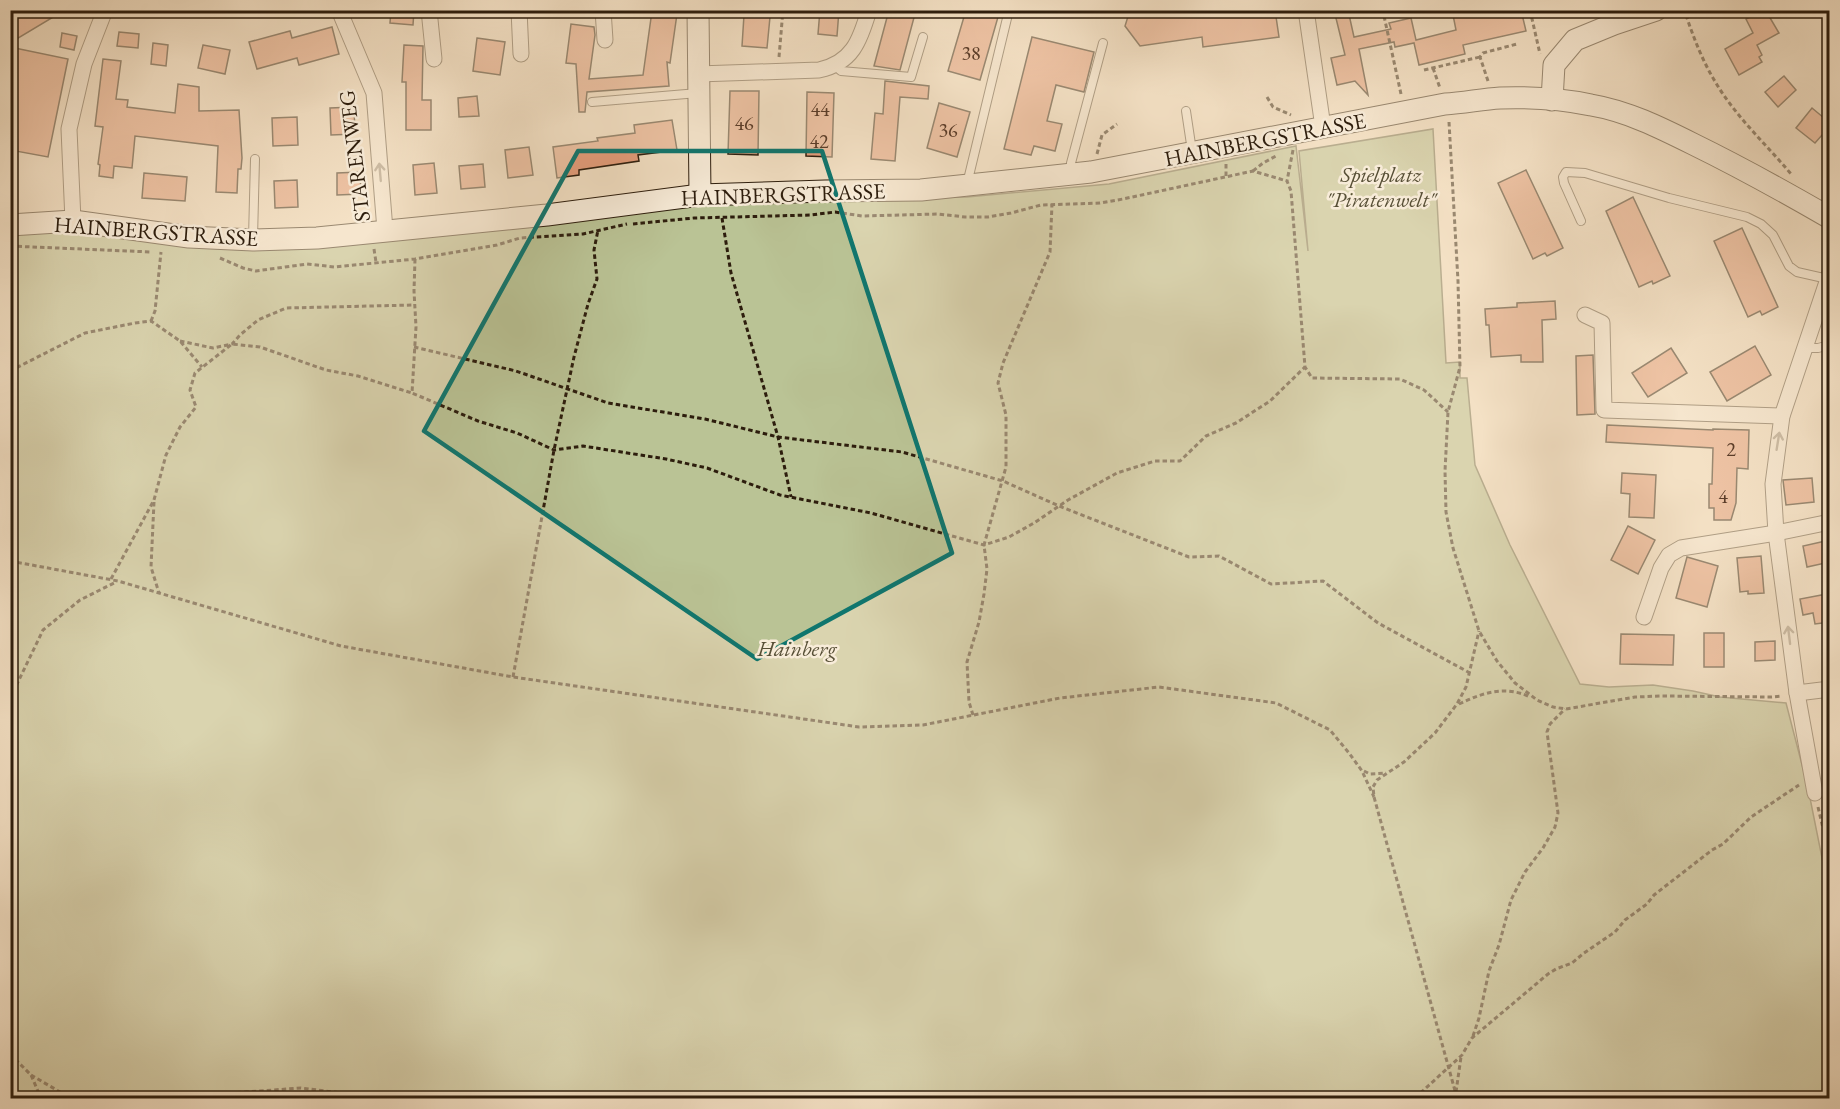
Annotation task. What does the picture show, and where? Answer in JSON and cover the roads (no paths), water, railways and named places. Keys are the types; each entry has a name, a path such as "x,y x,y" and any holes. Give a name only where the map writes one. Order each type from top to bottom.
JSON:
{"street":[{"path":"73,221 69,129 84,64 105,10"},
{"name":"STARENWEG","path":"339,10 374,93 385,230"},
{"path":"429,10 434,59"},
{"path":"519,10 521,54"},
{"path":"603,10 605,40"},
{"path":"698,10 700,195"},
{"path":"698,83 778,72 819,70 834,65 851,52 861,38 868,10"},
{"path":"1306,10 1323,128"},
{"path":"1552,100 1554,65 1575,40 1614,17 1651,11"},
{"name":"HAINBERGSTRASSE","path":"10,225 73,221 189,237 253,240 317,238 547,215 700,195 825,190 921,190 1091,172 1445,104 1501,98 1552,100 1592,105 1657,126 1773,185 1830,218"},
{"path":"1814,787 1797,693 1776,533 1773,484 1782,416 1829,276"},
{"path":"1585,315 1602,323 1604,410 1782,416"},
{"path":"1644,617 1661,568 1669,555 1681,548 1830,522"},
{"path":"1797,693 1830,689"}],"lane":[{"path":"966,186 1010,10"},
{"path":"834,65 841,71 911,77 923,37"},
{"path":"1070,175 1071,163 1103,43"},
{"path":"592,102 698,83"},
{"path":"1186,111 1192,152"},
{"path":"253,240 255,159"},
{"path":"1581,221 1564,183 1563,177 1566,172 1585,173 1669,198 1748,217 1761,224 1773,235 1789,266 1797,272 1829,276"},
{"path":"1804,348 1830,345"}],"park label":[{"name":"Spielplatz \"Piratenwelt\"","path":"1381,186"},
{"name":"Hainberg","path":"797,648"}]}
